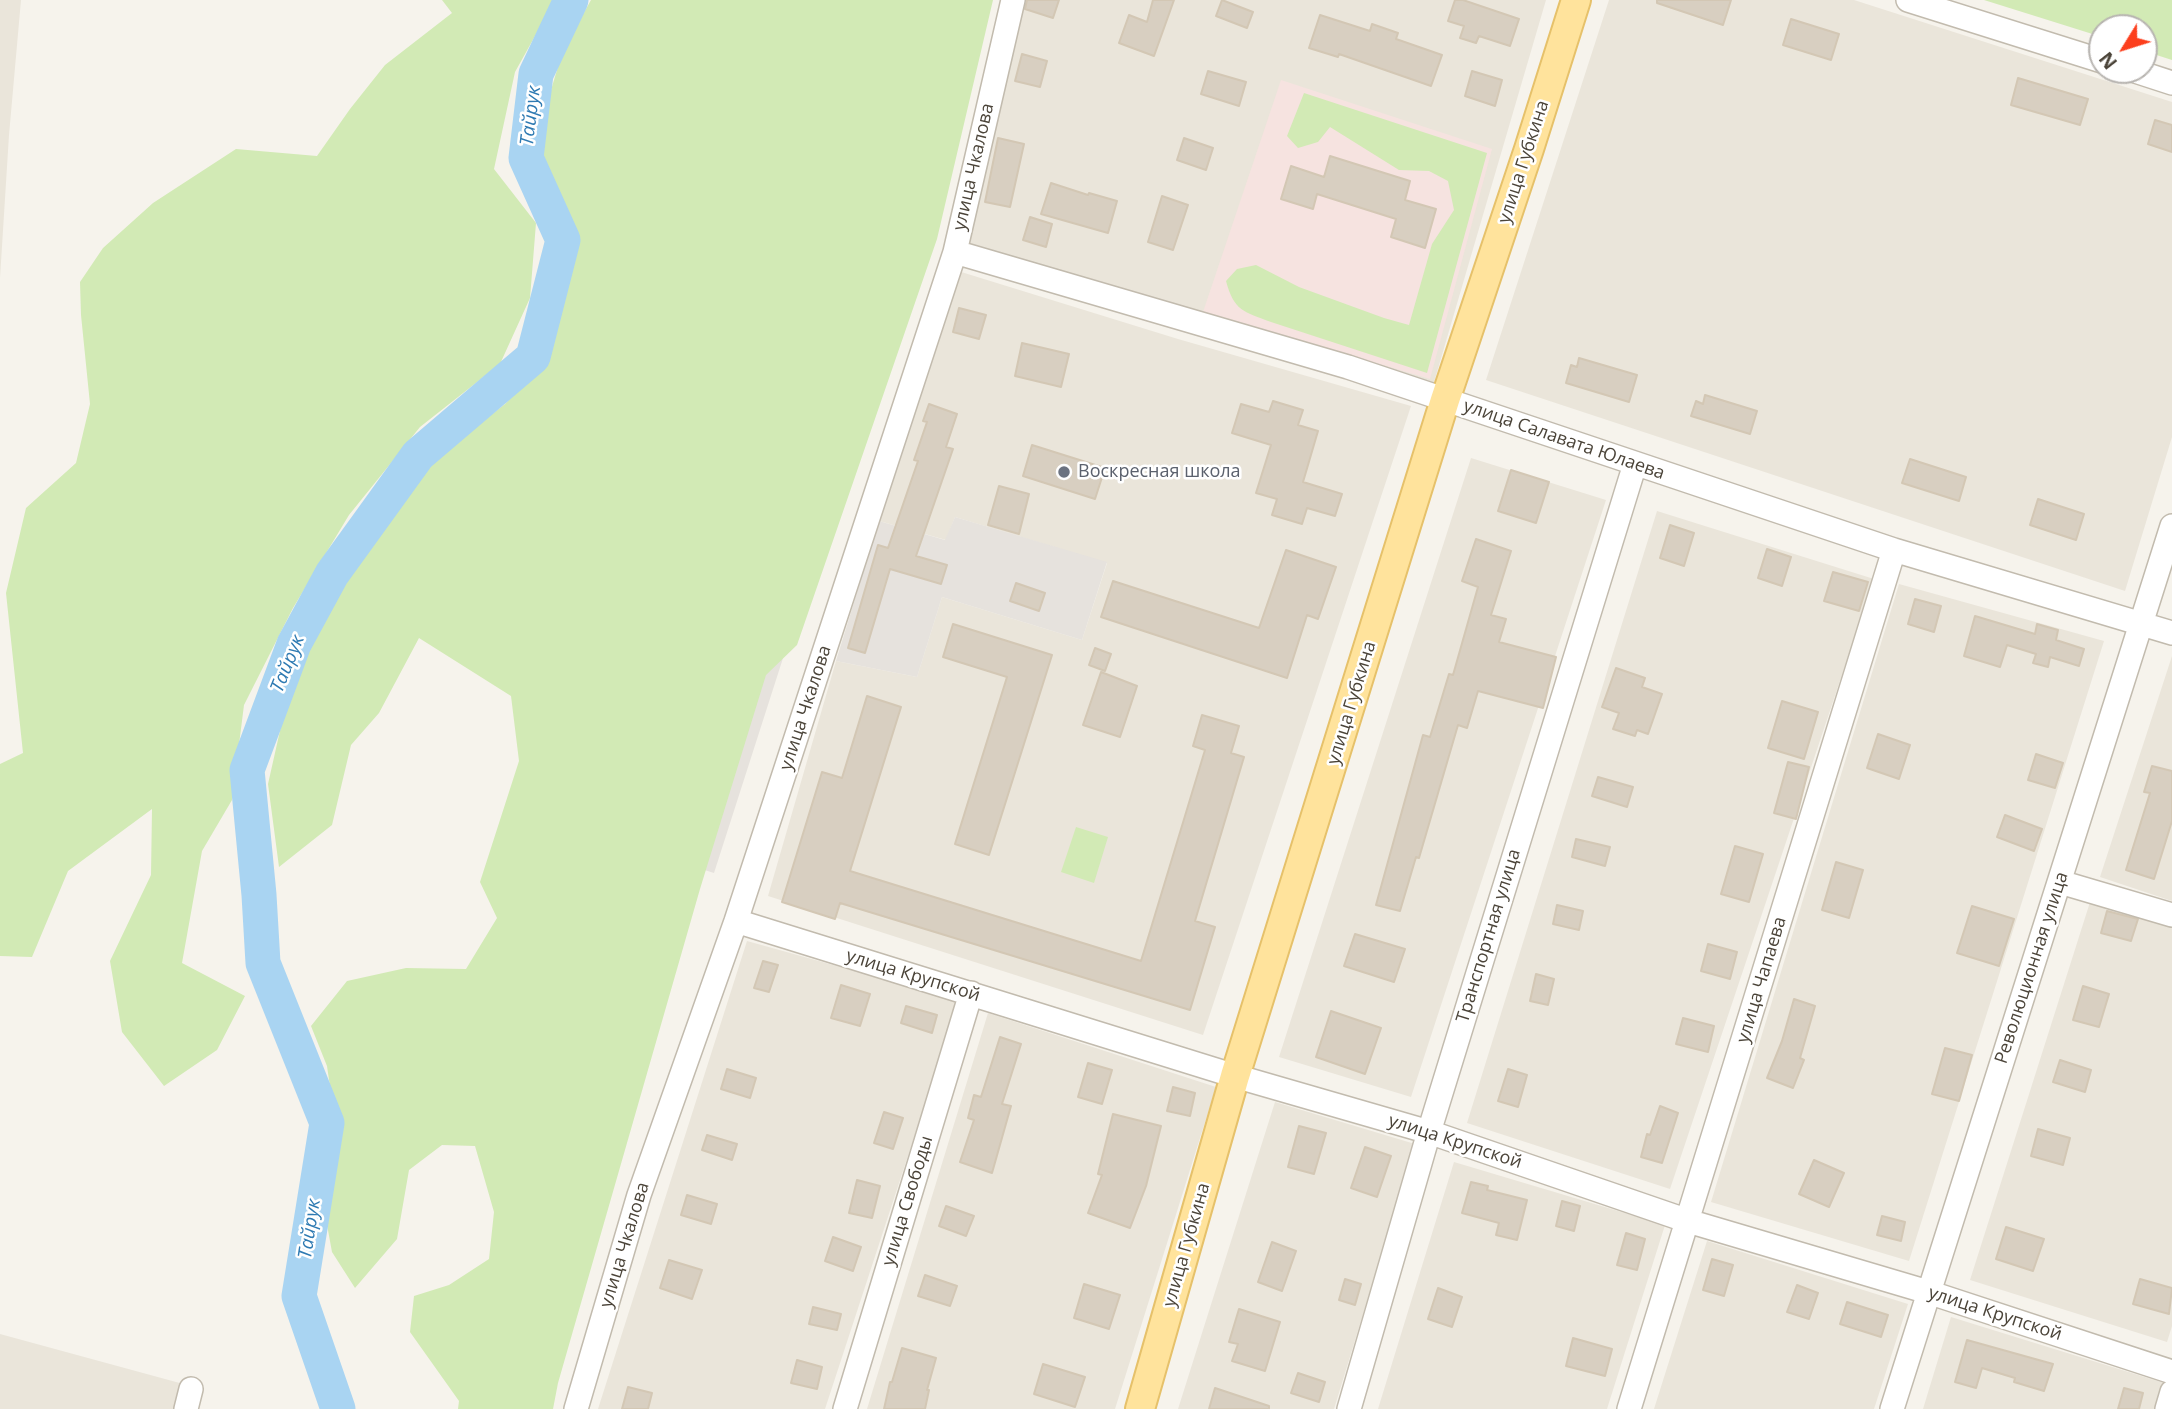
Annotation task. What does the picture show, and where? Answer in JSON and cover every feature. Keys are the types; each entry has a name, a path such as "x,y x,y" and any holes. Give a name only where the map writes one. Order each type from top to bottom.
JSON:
{"main road":[{"name":"улица Губкина","path":"1140,1409 1235,1076 1352,707 1445,400 1576,0"}],"street":[{"name":"улица Чкалова","path":"576,1409 639,1195 736,920 955,252 1013,0"},
{"path":"1908,0 2088,57"},
{"name":"улица Салавата Юлаева","path":"955,252 1348,367 1894,550 2172,632"},
{"name":"Транспортная улица","path":"1349,1409 1429,1132 1635,464"},
{"name":"Революционная улица","path":"1892,1409 2172,526"},
{"name":"улица Чапаева","path":"1629,1409 1894,550"},
{"path":"2060,881 2172,915"},
{"name":"улица Крупской","path":"736,920 1235,1076 1429,1132 1688,1221 1928,1293 2172,1371"},
{"name":"улица Свободы","path":"845,1409 971,993"},
{"path":"2167,1409 2172,1392"}],"shaded area":[{"path":"0,0 21,0 0,278"},
{"path":"1026,0 1546,0 1432,389 964,246"},
{"path":"1609,0 1854,0 2088,75 2088,84 2116,84 2172,102 2172,437 2125,591 1486,380"},
{"path":"1281,80 1492,149 1430,379 1203,312"},
{"path":"958,271 1178,339 1411,406 1203,1035 768,896 836,661 917,677 942,597 1082,640 1107,563 955,517 946,540 879,521"},
{"path":"1471,458 1606,500 1411,1097 1279,1057"},
{"path":"1657,511 1874,579 1670,1189 1467,1123"},
{"path":"955,517 1107,562 1082,640 942,597 917,677 836,661 879,521 945,540"},
{"path":"1899,584 2104,641 1909,1261 1711,1202"},
{"path":"771,620 793,627 714,873 692,866"},
{"path":"2172,656 2172,901 2100,877"},
{"path":"2091,899 2172,926 2172,1326 2167,1342 1970,1280"},
{"path":"747,941 959,1000 825,1409 598,1409"},
{"path":"988,1013 1216,1087 1115,1409 867,1409"},
{"path":"1275,1102 1415,1144 1334,1409 1178,1409"},
{"path":"1454,1162 1665,1225 1607,1409 1378,1409"},
{"path":"1707,1241 1908,1304 1874,1409 1654,1409"},
{"path":"1951,1317 2164,1383 2155,1409 1923,1409"},
{"path":"0,1334 187,1385 181,1409 0,1409"}],"green space":[{"path":"442,0 555,0 515,72 494,169 536,223 530,298 500,364 420,427 349,515 293,608 244,705 232,800 202,851 182,963 245,996 217,1050 164,1086 122,1032 110,961 151,875 152,809 68,871 32,957 0,956 0,764 23,753 6,593 26,508 76,463 90,404 80,282 103,248 153,203 236,149 317,156 385,65 452,13"},
{"path":"591,0 993,0 937,239 797,645 766,675 700,889 558,1383 553,1409 458,1409 459,1401 410,1332 414,1296 449,1285 489,1259 494,1212 475,1146 442,1145 409,1170 397,1239 355,1288 332,1252 325,1214 337,1135 327,1066 311,1026 347,981 406,968 466,969 497,918 480,882 519,761 511,696 419,638 379,713 351,745 332,825 279,867 268,784 286,704 314,629 366,545 428,464 505,404 540,365 566,269 567,215 539,171 548,100 563,50"},
{"path":"1984,0 2172,0 2172,60 2158,56 2158,14 2088,14 2088,33"},
{"path":"1304,93 1487,153 1427,373 1254,316 1237,305 1229,291 1226,281 1237,269 1256,265 1299,287 1409,325 1432,244 1454,210 1448,181 1429,171 1399,170 1330,127 1318,142 1298,148 1287,136"},
{"path":"1076,827 1108,837 1094,883 1061,872"}],"building":[{"path":"1027,0 1059,0 1053,18 1025,9"},
{"path":"1153,0 1174,0 1154,56 1119,43 1129,15 1147,22"},
{"path":"1222,0 1253,12 1247,28 1216,16"},
{"path":"1455,0 1463,0 1519,19 1510,46 1479,36 1476,43 1460,38 1464,26 1448,21"},
{"path":"1657,0 1731,0 1723,25 1657,3"},
{"path":"1320,15 1370,31 1372,24 1398,33 1396,39 1442,55 1431,86 1339,54 1338,57 1309,48"},
{"path":"1791,19 1839,34 1831,60 1783,45"},
{"path":"1022,54 1047,61 1040,87 1015,81"},
{"path":"1208,71 1246,82 1239,106 1201,94"},
{"path":"1472,71 1502,80 1495,106 1465,96"},
{"path":"2018,78 2088,99 2080,125 2011,105"},
{"path":"2155,120 2172,125 2172,152 2148,144"},
{"path":"998,138 1024,144 1010,207 985,202"},
{"path":"1184,138 1213,148 1206,170 1177,160"},
{"path":"1330,156 1410,181 1405,200 1436,209 1425,248 1391,237 1396,219 1317,194 1313,209 1281,199 1291,166 1324,177"},
{"path":"1051,183 1117,201 1108,233 1041,214"},
{"path":"1162,196 1188,205 1173,250 1148,242"},
{"path":"1030,217 1052,224 1046,247 1023,240"},
{"path":"959,308 986,315 979,339 953,332"},
{"path":"1022,343 1069,354 1061,387 1015,376"},
{"path":"1579,358 1637,375 1629,402 1566,383 1571,365 1577,367"},
{"path":"1705,395 1757,411 1750,434 1691,416 1696,401 1703,404"},
{"path":"1273,401 1303,410 1298,425 1318,431 1303,482 1342,494 1335,516 1307,508 1302,524 1272,515 1277,499 1256,493 1271,445 1232,433 1241,404 1269,412"},
{"path":"929,404 957,414 946,447 953,449 916,556 947,565 941,584 890,569 865,653 848,648 878,545 888,548 918,461 914,460 927,422 923,421"},
{"name":"Воскресная школа","path":"1032,445 1105,468 1095,499 1023,476"},
{"path":"1910,459 1966,477 1959,501 1902,483"},
{"path":"1511,470 1549,482 1536,523 1498,511"},
{"path":"999,486 1029,494 1019,534 988,525"},
{"path":"2038,499 2084,514 2076,540 2030,525"},
{"path":"1670,525 1694,533 1684,566 1660,558"},
{"path":"1476,539 1511,551 1491,615 1506,619 1499,642 1556,657 1543,708 1478,691 1467,728 1458,725 1419,858 1416,857 1400,911 1376,905 1423,735 1430,737 1449,674 1453,675 1478,587 1462,581"},
{"path":"1767,549 1791,557 1782,586 1758,578"},
{"path":"1286,550 1336,567 1318,619 1307,615 1287,678 1101,617 1113,581 1259,628"},
{"path":"1833,572 1868,582 1859,611 1824,601"},
{"path":"1016,583 1045,593 1039,611 1010,601"},
{"path":"1915,599 1941,606 1934,632 1908,624"},
{"path":"1975,616 2035,634 2037,624 2058,630 2056,640 2084,649 2079,666 2050,657 2048,667 2033,663 2036,654 2007,645 2000,667 1964,656"},
{"path":"953,624 1052,655 989,855 955,844 1007,677 943,657"},
{"path":"1095,648 1111,654 1105,671 1089,665"},
{"path":"1616,668 1645,678 1642,687 1662,694 1648,734 1637,730 1635,736 1613,729 1619,713 1602,707"},
{"path":"1101,672 1137,686 1120,737 1083,725"},
{"path":"867,696 901,707 850,871 1141,961 1205,750 1193,746 1202,715 1239,726 1231,753 1244,757 1195,921 1215,927 1190,1010 840,903 835,919 782,902 822,772 842,778"},
{"path":"1782,701 1818,712 1804,759 1768,748"},
{"path":"1878,734 1910,745 1899,779 1867,768"},
{"path":"2036,754 2063,763 2055,788 2028,780"},
{"path":"1788,762 1809,767 1796,819 1774,813"},
{"path":"2152,766 2172,771 2172,821 2154,879 2126,870 2150,793 2144,792"},
{"path":"1598,777 1633,787 1627,807 1592,796"},
{"path":"2005,815 2042,829 2034,851 1997,837"},
{"path":"1576,839 1610,847 1605,866 1572,857"},
{"path":"1735,846 1763,854 1749,902 1721,894"},
{"path":"1836,862 1863,870 1849,918 1822,910"},
{"path":"1557,905 1583,911 1579,930 1553,924"},
{"path":"1972,906 2014,919 1999,966 1957,953"},
{"path":"2107,911 2138,919 2131,941 2101,933"},
{"path":"1355,934 1405,949 1394,982 1344,966"},
{"path":"1708,944 1737,952 1730,979 1701,971"},
{"path":"763,961 778,965 769,992 754,988"},
{"path":"1536,974 1554,979 1548,1005 1530,1001"},
{"path":"841,985 870,994 860,1026 831,1018"},
{"path":"2083,986 2109,994 2099,1027 2073,1020"},
{"path":"1794,999 1815,1006 1800,1058 1804,1060 1793,1088 1767,1078 1782,1041"},
{"path":"906,1006 937,1015 932,1033 901,1023"},
{"path":"1331,1011 1381,1028 1365,1074 1316,1057"},
{"path":"1683,1018 1714,1026 1708,1052 1676,1044"},
{"path":"1000,1037 1021,1044 1002,1104 1011,1106 992,1173 960,1162 974,1120 968,1118 974,1095 981,1097"},
{"path":"1945,1048 1972,1055 1959,1101 1932,1094"},
{"path":"2060,1060 2091,1070 2085,1092 2053,1082"},
{"path":"1088,1063 1112,1070 1102,1104 1078,1097"},
{"path":"727,1069 756,1078 750,1098 721,1089"},
{"path":"1508,1069 1527,1075 1518,1107 1498,1101"},
{"path":"1173,1087 1195,1093 1190,1116 1167,1111"},
{"path":"1660,1106 1678,1113 1662,1163 1641,1157 1647,1134 1650,1135"},
{"path":"884,1112 903,1118 893,1149 874,1143"},
{"path":"1113,1114 1161,1126 1146,1186 1130,1228 1088,1213 1102,1175 1098,1174"},
{"path":"1299,1126 1326,1133 1314,1174 1288,1167"},
{"path":"2038,1129 2070,1138 2063,1165 2031,1156"},
{"path":"707,1135 737,1144 732,1160 702,1150"},
{"path":"1365,1147 1391,1156 1377,1197 1351,1188"},
{"path":"1814,1160 1844,1173 1829,1207 1799,1194"},
{"path":"857,1180 880,1186 872,1218 849,1213"},
{"path":"1471,1182 1488,1186 1487,1190 1527,1200 1517,1240 1496,1235 1499,1223 1462,1213"},
{"path":"687,1195 717,1204 711,1224 681,1215"},
{"path":"1562,1201 1580,1206 1574,1231 1556,1226"},
{"path":"946,1206 974,1216 966,1236 939,1226"},
{"path":"1882,1216 1905,1222 1901,1241 1877,1235"},
{"path":"2006,1227 2044,1239 2033,1271 1996,1259"},
{"path":"1626,1233 1645,1239 1637,1270 1617,1265"},
{"path":"833,1237 861,1247 853,1271 825,1261"},
{"path":"1272,1242 1296,1251 1282,1291 1258,1282"},
{"path":"1712,1259 1733,1265 1724,1296 1703,1290"},
{"path":"669,1260 702,1270 692,1299 660,1288"},
{"path":"925,1275 957,1286 950,1306 918,1296"},
{"path":"1345,1279 1361,1284 1355,1305 1339,1300"},
{"path":"2140,1279 2172,1288 2169,1314 2133,1304"},
{"path":"1084,1284 1120,1295 1109,1329 1074,1318"},
{"path":"1797,1285 1818,1293 1809,1319 1787,1312"},
{"path":"1438,1288 1462,1297 1452,1327 1428,1319"},
{"path":"1847,1302 1888,1315 1881,1337 1840,1324"},
{"path":"813,1307 841,1314 837,1330 809,1324"},
{"path":"1239,1309 1280,1322 1265,1371 1232,1361 1238,1344 1229,1342"},
{"path":"1573,1338 1612,1349 1605,1376 1566,1366"},
{"path":"1967,1340 2053,1364 2044,1391 2014,1382 2015,1378 1982,1368 1976,1388 1955,1382"},
{"path":"902,1348 936,1358 925,1409 884,1409"},
{"path":"797,1360 822,1367 817,1389 791,1383"},
{"path":"1043,1364 1085,1377 1075,1407 1034,1394"},
{"path":"1298,1373 1325,1382 1319,1402 1291,1393"},
{"path":"628,1387 652,1393 648,1409 622,1409"},
{"path":"1215,1388 1269,1406 1269,1409 1209,1409"},
{"path":"2124,1388 2143,1393 2139,1409 2118,1409"}],"waterway":[{"name":"Тайрук","path":"338,1409 299,1296 327,1123 263,963 247,770 294,644 332,574 418,455 533,357 563,240 526,158 536,74 571,0"}],"place":[{"name":"Воскресная школа","path":"1064,472"}]}
